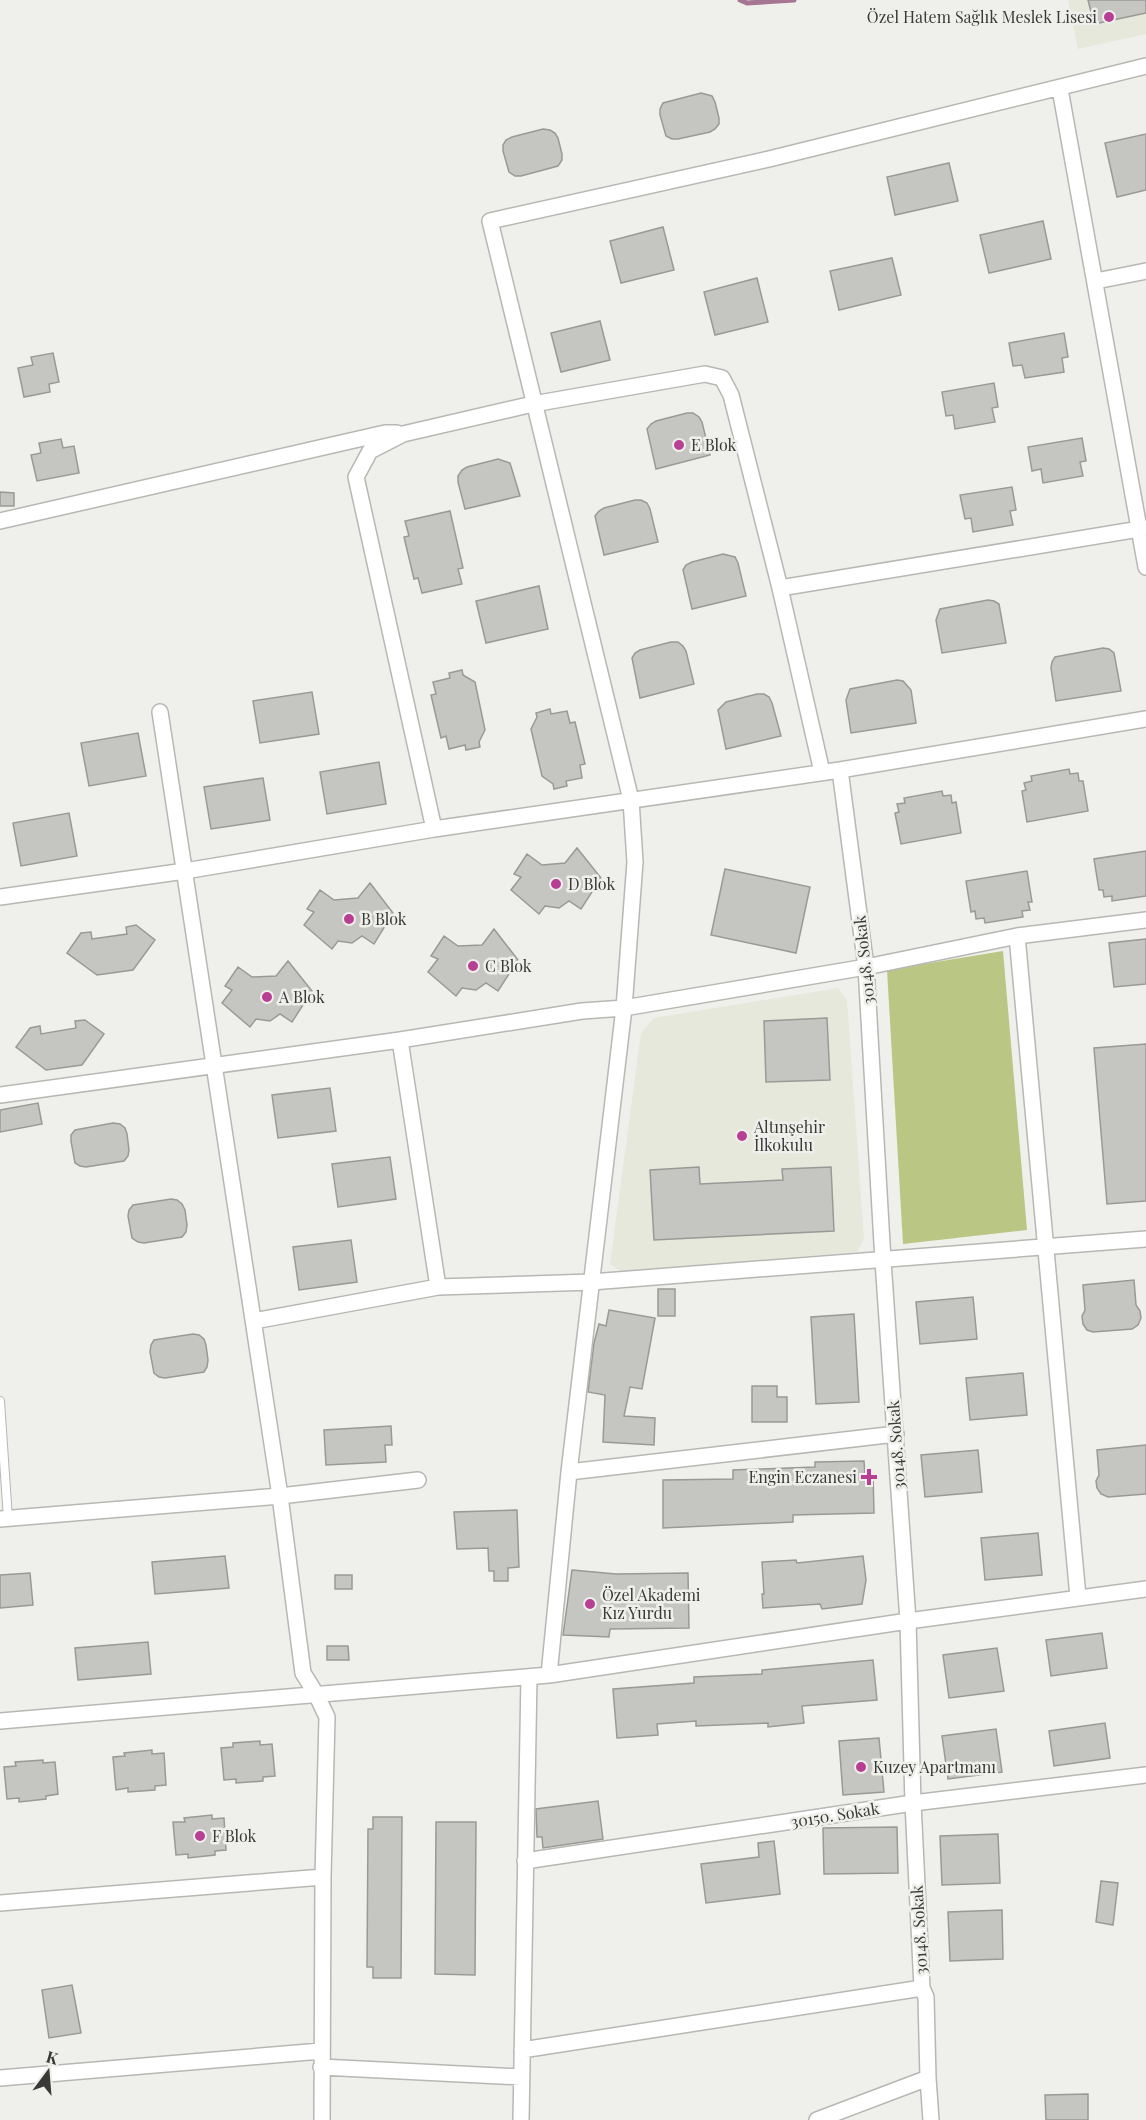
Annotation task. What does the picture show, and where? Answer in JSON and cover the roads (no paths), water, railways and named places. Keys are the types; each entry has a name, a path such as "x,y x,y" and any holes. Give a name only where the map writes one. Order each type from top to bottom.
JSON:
{"street":[{"path":"549,1675 569,1472 624,1008 635,862 631,800 490,221 769,159 1146,66"},
{"path":"1060,89 1143,529 1146,567"},
{"path":"1096,281 1146,271"},
{"path":"434,829 356,477 370,451 403,434 533,404 705,374 722,378 731,395 780,588 822,772"},
{"path":"0,521 385,433 403,434"},
{"path":"780,588 1143,529"},
{"path":"160,712 254,1321 303,1673 327,1717 323,1877 322,2120"},
{"path":"0,897 185,871 434,829 840,770 1146,719"},
{"name":"30148. Sokak","path":"840,770 866,967 883,1261 908,1622 913,1803 922,1988 926,1997 931,2120"},
{"path":"0,1095 400,1040 582,1011 624,1008 866,967 1017,936 1146,920"},
{"path":"1017,936 1078,1597"},
{"path":"400,1040 438,1287"},
{"path":"254,1321 438,1287 591,1282 1146,1239"},
{"path":"569,1472 896,1434"},
{"path":"4,1519 280,1496 418,1480"},
{"path":"0,1721 549,1675 1146,1589"},
{"path":"521,2120 529,1677"},
{"name":"30150. Sokak","path":"525,1862 913,1803 1146,1775"},
{"path":"0,1903 323,1877"},
{"path":"522,2050 922,1988"},
{"path":"0,2078 321,2051"},
{"path":"321,2067 522,2077"},
{"path":"817,2120 928,2078"}],"lane":[{"path":"0,1401 4,1519"}],"waterway":[{"path":"740,0 747,3 794,0"}],"place":[{"name":"Özel Hatem Sağlık Meslek Lisesi","path":"1109,17"},
{"name":"E Blok","path":"679,445"},
{"name":"D Blok","path":"556,884"},
{"name":"B Blok","path":"349,919"},
{"name":"C Blok","path":"473,966"},
{"name":"A Blok","path":"267,997"},
{"name":"Altınşehir İlkokulu","path":"742,1136"},
{"name":"Engin Eczanesi","path":"869,1477"},
{"name":"Özel Akademi Kız Yurdu","path":"590,1604"},
{"name":"Kuzey Apartmanı","path":"861,1767"},
{"name":"F Blok","path":"200,1836"}]}
